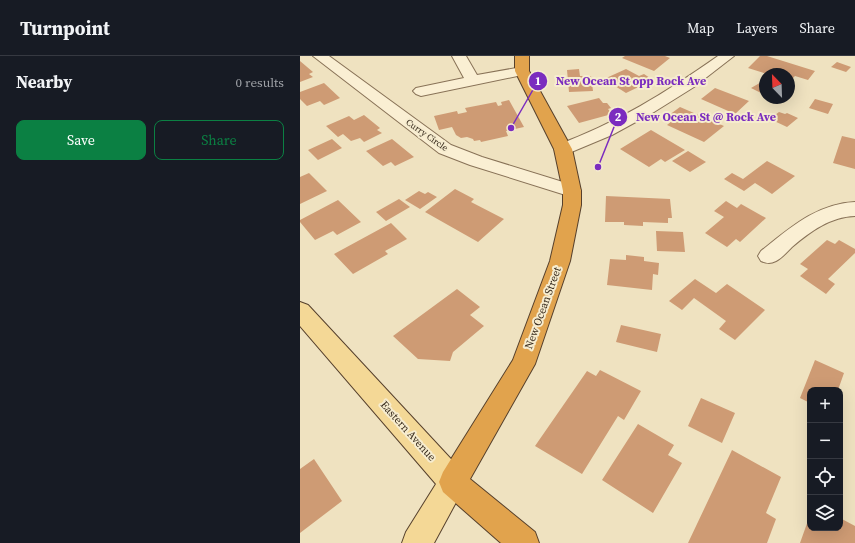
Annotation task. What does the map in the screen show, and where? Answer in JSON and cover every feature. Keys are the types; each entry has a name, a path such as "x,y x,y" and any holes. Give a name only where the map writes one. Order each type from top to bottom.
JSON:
{"highway":[{"name":"New Ocean Street","path":"453,482 523,364 560,261 572,205 572,191 563,149 522,64"},
{"name":"Eastern Avenue","path":"453,482 524,543"}],"main road":[{"name":"Eastern Avenue","path":"300,311 453,482"},
{"name":"New Ocean Street","path":"417,543 453,482"}],"street":[{"name":"Curry Circle","path":"320,56 445,149 476,161 572,191"},
{"path":"459,56 473,81"},
{"path":"563,149 586,141 646,110 699,78 727,56"},
{"path":"421,91 473,81 522,64"},
{"path":"768,256 814,221 832,212 855,209"}],"building":[{"path":"625,56 665,56 670,58 654,71 622,58"},
{"path":"760,56 767,56 815,71 808,80 795,76 795,68 759,68 759,71 748,68"},
{"path":"300,61 313,72 309,74 313,77 300,82"},
{"path":"837,62 851,67 846,72 831,67"},
{"path":"579,69 580,76 591,76 593,91 569,92 567,70"},
{"path":"626,69 639,76 644,74 653,80 626,93 604,79"},
{"path":"324,83 340,98 324,105 320,101 307,106 300,99 300,92"},
{"path":"759,83 759,92 751,88"},
{"path":"715,88 749,101 735,114 701,99"},
{"path":"599,98 603,103 607,103 611,108 608,109 612,114 579,123 567,106"},
{"path":"815,99 833,104 828,114 809,108"},
{"path":"509,100 524,127 506,131 508,136 481,142 480,140 474,141 473,139 467,137 461,138 456,135 452,127 439,130 434,116 457,111 458,114 467,112 465,108 496,102 498,106 502,105 501,102"},
{"path":"680,107 724,126 704,142 667,125 672,121 665,118"},
{"path":"779,112 785,114 787,113 798,118 787,127 770,119"},
{"path":"364,115 380,128 377,130 382,133 364,142 360,138 351,141 343,134 338,137 326,126 349,116 354,120"},
{"path":"651,130 685,150 665,162 661,159 649,167 620,149"},
{"path":"842,136 855,139 855,169 833,163"},
{"path":"332,139 342,148 318,160 308,150"},
{"path":"392,139 414,157 395,166 391,162 383,166 366,151"},
{"path":"688,151 706,162 690,172 672,161"},
{"path":"767,161 795,176 772,194 755,183 744,191 724,179 732,173 743,179"},
{"path":"309,173 327,191 300,204 300,177"},
{"path":"455,189 474,199 471,202 504,219 478,242 425,212"},
{"path":"419,191 425,194 428,192 437,197 420,209 405,200"},
{"path":"606,196 670,199 672,218 668,218 668,223 643,222 643,226 624,225 624,222 605,222"},
{"path":"399,199 410,207 386,221 376,212"},
{"path":"338,200 361,222 337,235 333,231 315,240 300,220"},
{"path":"726,201 737,208 741,204 766,218 740,242 736,239 727,247 705,233 724,217 714,211"},
{"path":"391,223 407,239 385,251 388,254 353,274 334,254"},
{"path":"656,231 683,232 685,252 657,251"},
{"path":"827,240 835,244 839,240 855,249 855,253 828,279 835,284 826,294 800,276 808,269 800,264"},
{"path":"626,255 644,257 644,261 659,263 658,275 653,274 652,290 607,285 610,259 626,260"},
{"path":"695,279 716,293 727,284 765,310 735,340 719,329 726,321 694,298 682,310 669,301"},
{"path":"457,289 480,307 470,315 484,326 453,352 450,361 418,359 393,336"},
{"path":"621,325 661,334 657,352 616,342"},
{"path":"815,360 844,373 839,387 807,387 807,402 800,398"},
{"path":"600,370 641,391 624,420 618,416 582,474 535,446 587,371 596,376"},
{"path":"701,398 735,413 722,443 688,426"},
{"path":"638,424 674,445 668,455 682,463 653,513 602,480"},
{"path":"732,450 781,477 766,513 776,519 767,543 688,543"},
{"path":"314,459 342,501 300,533 300,469"},
{"path":"843,520 855,526 855,543 800,543 807,523 807,531 843,531"}],"place":[{"name":"New Ocean St opp Rock Ave","path":"511,128"},
{"name":"New Ocean St @ Rock Ave","path":"598,167"}]}
